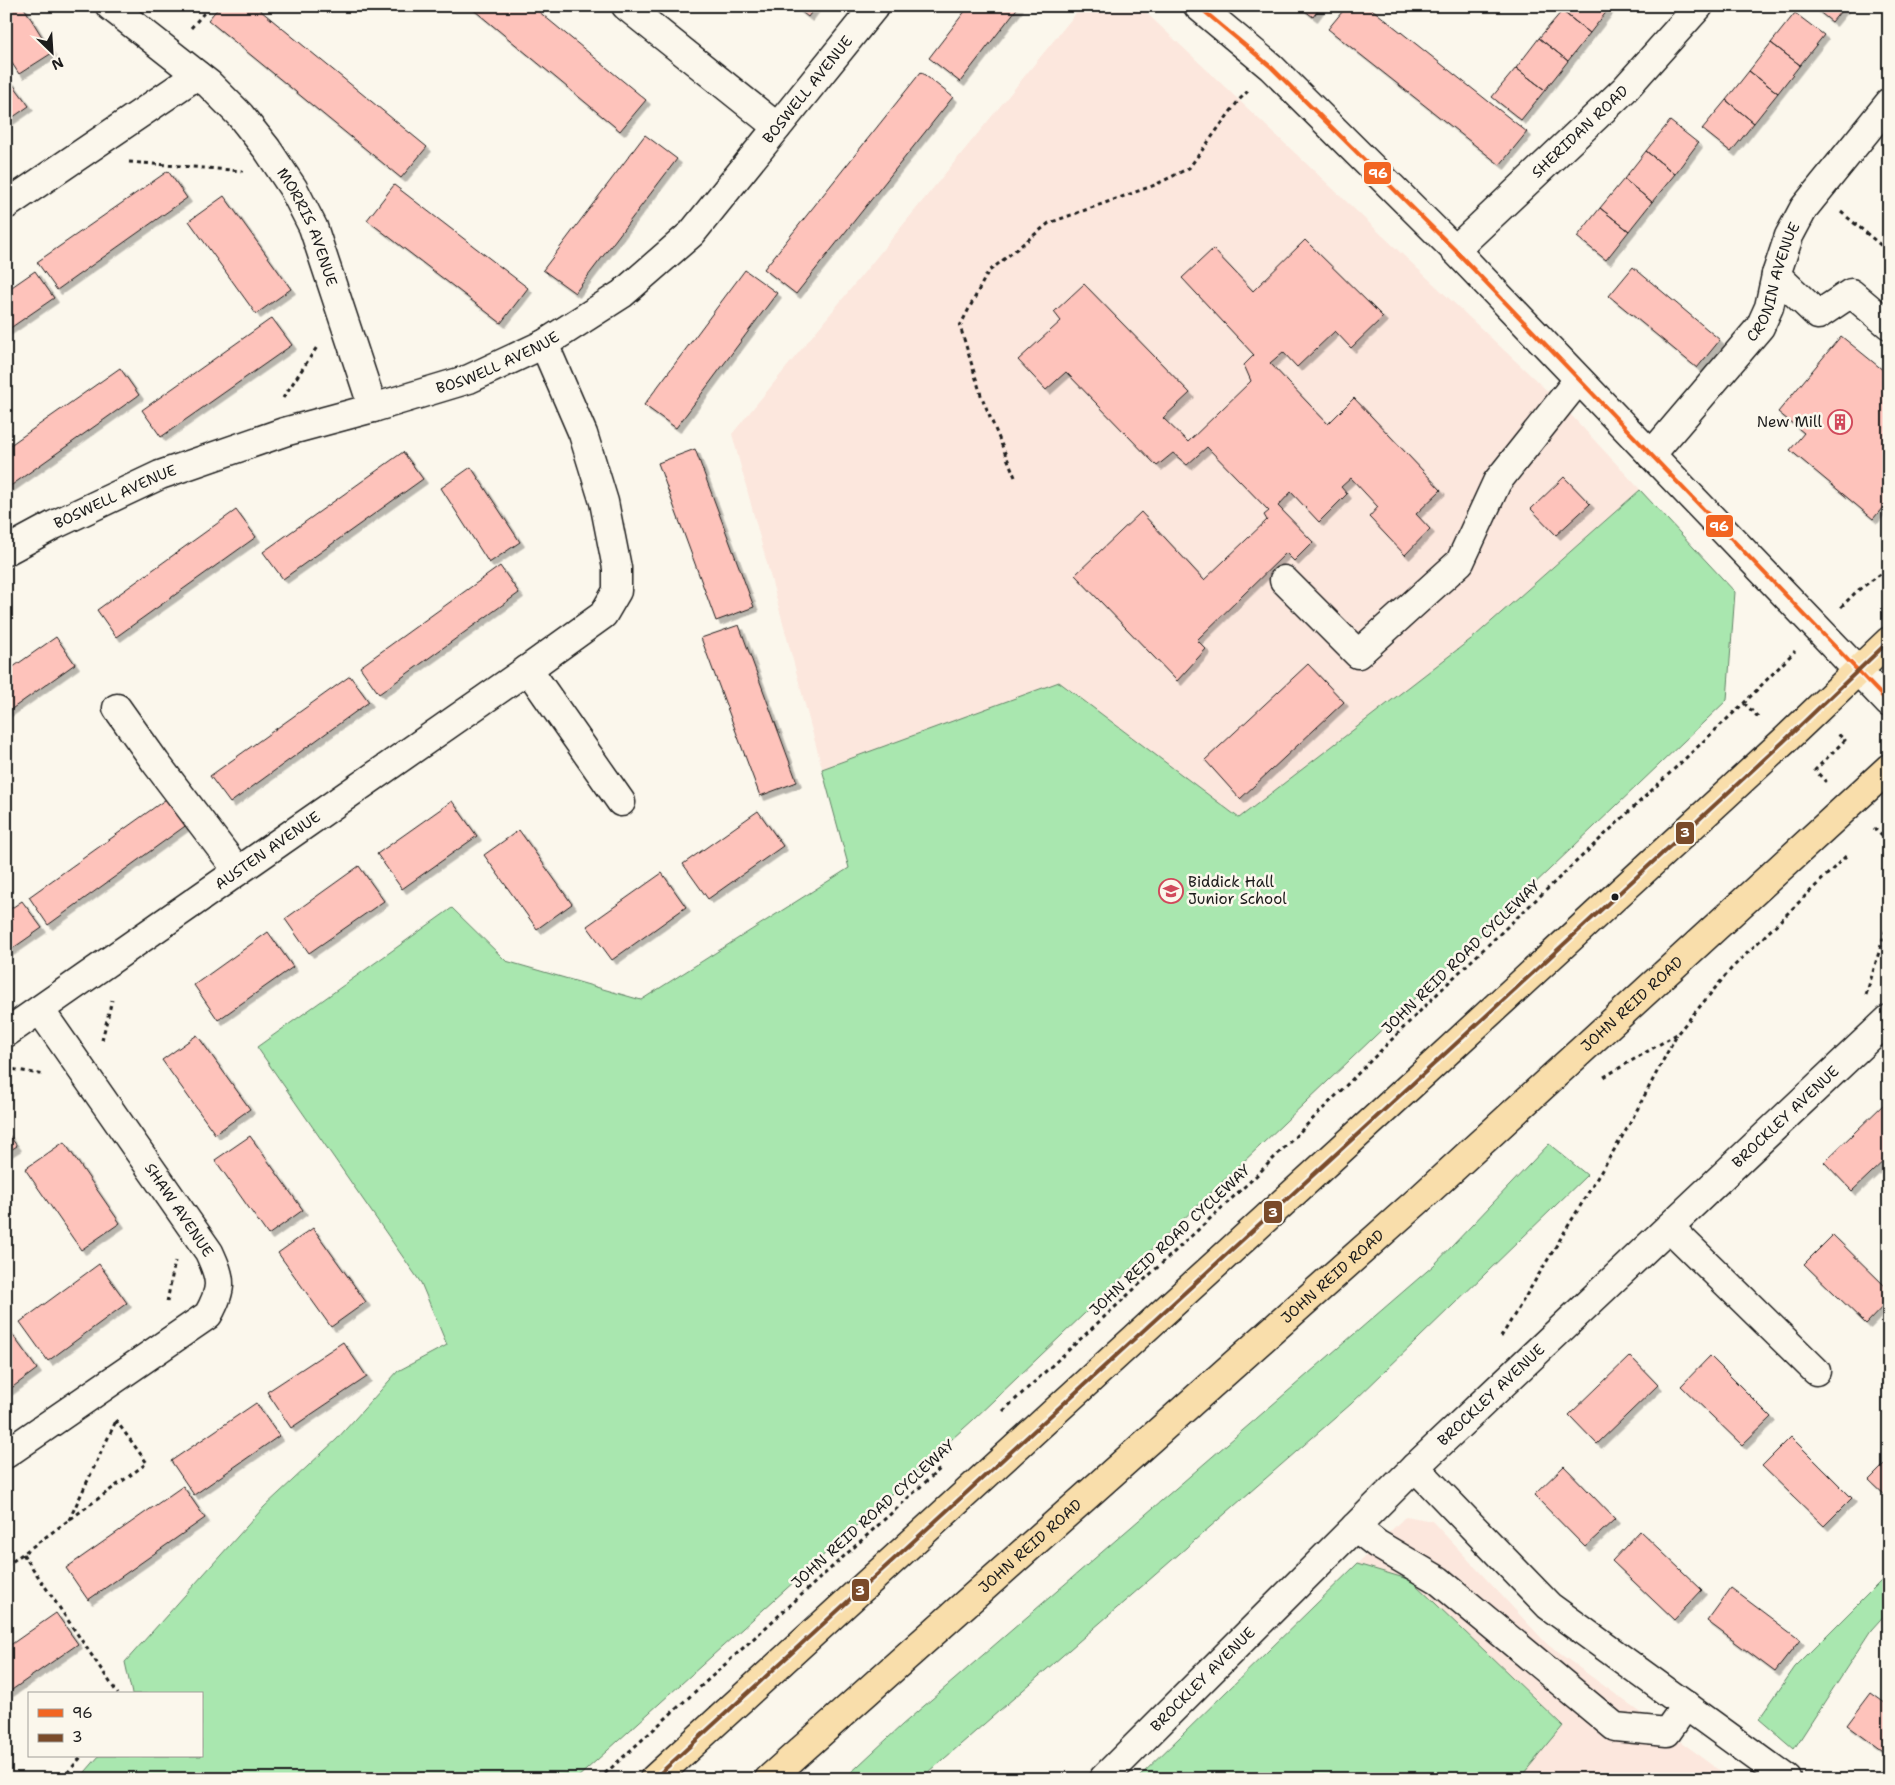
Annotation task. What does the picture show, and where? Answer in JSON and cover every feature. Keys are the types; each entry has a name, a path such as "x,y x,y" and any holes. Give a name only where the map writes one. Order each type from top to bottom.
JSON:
{"highway":[{"path":"654,1779 1384,1111 1889,641"},
{"name":"JOHN REID ROAD","path":"769,1779 1422,1197 1889,768"}],"street":[{"name":"MORRIS AVENUE","path":"110,6 198,75 240,115 267,149 313,227 373,408"},
{"path":"626,6 777,127"},
{"name":"BOSWELL AVENUE","path":"6,551 54,525 160,475 284,432 469,379 544,344 622,294 692,233 875,6"},
{"path":"1198,6 1271,67 1455,250 1889,703"},
{"name":"SHERIDAN ROAD","path":"1455,250 1624,90 1699,6"},
{"path":"6,205 198,75"},
{"name":"CRONIN AVENUE","path":"1651,455 1760,327 1769,307 1776,275 1789,236 1804,208 1889,103"},
{"path":"1776,275 1818,315 1851,293 1889,325"},
{"name":"AUSTEN AVENUE","path":"6,1033 528,669 602,615 617,591 617,568 601,493 583,434 544,344"},
{"path":"1284,580 1358,654 1460,562 1497,482 1578,380"},
{"path":"528,669 621,802"},
{"path":"117,708 238,871"},
{"name":"SHAW AVENUE","path":"6,1454 208,1316 218,1296 218,1272 209,1252 40,1010"},
{"name":"BROCKLEY AVENUE","path":"1102,1779 1415,1467 1879,1028"},
{"path":"1669,1227 1816,1371"},
{"path":"1415,1467 1548,1606 1786,1779"},
{"path":"1355,1527 1377,1544 1438,1580 1615,1727 1667,1732 1686,1706"}],"path":[{"path":"1015,476 981,395 960,326 988,272 1049,223 1155,185 1189,168 1239,100 1271,67"},
{"path":"126,161 283,174"},
{"path":"1817,192 1889,252"},
{"path":"281,402 341,312"},
{"name":"JOHN REID ROAD CYCLEWAY","path":"998,1415 1257,1175 1451,980 1744,703 1857,591 1889,568"},
{"path":"1867,835 1879,823"},
{"path":"1874,828 1889,844"},
{"path":"1498,1342 1628,1127 1677,1034 1731,968 1847,855"},
{"path":"1879,1028 1856,1026 1889,919"},
{"path":"158,1349 184,1216"},
{"path":"6,1566 147,1462 94,1393"},
{"path":"69,1520 116,1421"},
{"name":"JOHN REID ROAD CYCLEWAY","path":"599,1779 947,1462"},
{"path":"23,1553 117,1692"},
{"path":"62,1779 80,1758"}],"shaded area":[{"name":"Biddick Hall Junior School","path":"1082,6 1139,6 1559,402 1735,592 1727,700 973,1420 576,1779 79,1779 97,1758 202,1758 202,1692 132,1692 125,1662 264,1507 337,1439 398,1371 447,1345 421,1283 257,1047 452,908 506,961 641,1000 849,868 732,434"},
{"path":"1406,1516 1432,1521 1548,1645 1732,1779 1137,1779"}],"green space":[{"name":"Biddick Hall Junior School","path":"1640,490 1735,592 1727,700 973,1420 576,1779 79,1779 97,1758 202,1758 202,1692 132,1692 125,1662 264,1507 337,1439 398,1371 447,1345 421,1283 257,1047 452,908 506,961 641,1000 849,868 822,769 1059,682 1239,818 1475,636"},
{"path":"1549,1144 1587,1175 1351,1404 921,1779 844,1779 902,1725 1434,1265"},
{"path":"1357,1564 1411,1580 1563,1726 1519,1779 1137,1779"},
{"path":"1889,1573 1889,1610 1871,1630 1794,1749 1759,1719 1795,1667"}],"building":[{"path":"6,6 23,6 52,53 19,74 6,54"},
{"path":"220,6 255,6 427,147 401,178 208,20"},
{"path":"469,6 532,6 646,100 620,131"},
{"path":"794,6 816,6 808,17"},
{"path":"969,6 1019,6 960,82 929,58"},
{"path":"1299,6 1321,6 1313,17"},
{"path":"1347,6 1368,6 1527,132 1500,165 1328,29"},
{"path":"1565,6 1611,6 1590,33 1562,11"},
{"path":"1812,6 1845,6 1832,22"},
{"path":"1562,11 1590,33 1568,61 1539,38"},
{"path":"1795,13 1824,35 1800,65 1771,43"},
{"path":"1539,38 1568,61 1545,90 1516,68"},
{"path":"1771,43 1800,65 1778,93 1749,71"},
{"path":"1516,68 1545,90 1521,120 1492,97"},
{"path":"1749,71 1778,93 1754,123 1726,100"},
{"path":"921,72 953,97 796,294 764,269"},
{"path":"9,79 29,106 6,122 6,81"},
{"path":"1726,100 1754,123 1731,152 1702,129"},
{"path":"1670,121 1698,143 1675,174 1646,151"},
{"path":"645,135 677,159 575,293 543,270"},
{"path":"1646,151 1675,174 1652,202 1624,179"},
{"path":"168,171 187,198 57,290 37,262"},
{"path":"1624,179 1652,202 1629,231 1600,208"},
{"path":"394,185 528,288 501,323 367,220"},
{"path":"224,196 291,289 256,314 189,221"},
{"path":"1600,208 1629,231 1606,260 1577,237"},
{"path":"1305,240 1383,317 1351,348 1335,331 1297,367 1283,352 1270,363 1328,424 1354,398 1441,490 1416,514 1430,529 1405,555 1369,517 1378,507 1351,478 1341,487 1347,494 1319,522 1291,492 1278,506 1313,542 1294,561 1286,553 1197,640 1206,649 1177,681 1075,575 1141,512 1204,580 1267,520 1264,515 1269,511 1207,447 1187,465 1173,453 1157,466 1066,372 1046,390 1018,360 1061,321 1054,312 1084,284 1190,393 1163,418 1188,442 1251,381 1244,365 1254,355 1182,278 1213,249 1253,291"},
{"path":"1633,267 1720,340 1697,368 1609,296"},
{"path":"745,270 777,293 676,428 644,405"},
{"path":"35,271 54,298 6,331 6,291"},
{"path":"272,318 292,345 161,437 142,410"},
{"name":"New Mill","path":"1841,336 1889,375 1889,500 1873,519 1790,450 1804,433 1778,412"},
{"path":"120,368 139,395 9,487 6,483 6,448"},
{"path":"695,449 754,607 716,621 658,463"},
{"path":"403,452 423,479 283,579 263,552"},
{"path":"471,467 520,542 489,563 441,488"},
{"path":"1564,477 1590,504 1556,535 1531,509"},
{"path":"236,510 256,537 116,637 97,610"},
{"path":"500,566 519,593 379,694 360,667"},
{"path":"739,625 797,782 760,796 701,638"},
{"path":"56,637 75,664 6,713 6,672"},
{"path":"1308,664 1344,702 1240,799 1205,760"},
{"path":"350,676 369,702 230,803 210,776"},
{"path":"169,797 188,824 48,925 29,897"},
{"path":"452,801 477,836 402,889 377,854"},
{"path":"758,811 783,846 708,899 683,864"},
{"path":"519,830 572,904 537,929 484,855"},
{"path":"359,866 384,901 309,953 285,919"},
{"path":"662,873 686,907 612,960 587,926"},
{"path":"22,901 42,928 6,953 6,912"},
{"path":"268,932 293,967 218,1020 194,985"},
{"path":"197,1035 250,1109 215,1134 162,1060"},
{"path":"1885,1103 1889,1107 1889,1156 1852,1191 1824,1162"},
{"path":"6,1131 17,1146 6,1153"},
{"path":"250,1136 303,1210 268,1235 215,1160"},
{"path":"64,1142 120,1223 81,1250 25,1169"},
{"path":"313,1228 366,1302 331,1327 278,1253"},
{"path":"1833,1235 1889,1290 1889,1300 1866,1324 1804,1264"},
{"path":"99,1264 127,1303 48,1361 20,1322"},
{"path":"9,1330 37,1369 6,1392 6,1332"},
{"path":"343,1342 367,1377 291,1428 267,1392"},
{"path":"1630,1356 1658,1385 1597,1444 1569,1415"},
{"path":"1710,1356 1771,1417 1742,1445 1681,1386"},
{"path":"256,1403 279,1436 194,1495 171,1461"},
{"path":"1791,1437 1852,1498 1824,1526 1762,1466"},
{"path":"1889,1460 1889,1499 1869,1480"},
{"path":"1564,1466 1615,1519 1585,1547 1534,1495"},
{"path":"183,1486 205,1518 88,1600 66,1568"},
{"path":"1640,1531 1702,1590 1674,1620 1612,1561"},
{"path":"1731,1588 1800,1640 1775,1672 1707,1621"},
{"path":"56,1613 78,1644 6,1694 6,1648"},
{"path":"1871,1693 1889,1706 1889,1756 1847,1725"}],"transit line":[{"name":"96","path":"1198,6 1271,67 1455,250 1889,703"},
{"name":"3","path":"654,1779 1383,1111 1783,742 1889,641"}],"place":[{"name":"New Mill","path":"1840,422"},
{"name":"Biddick Hall Junior School","path":"1171,891"}]}
